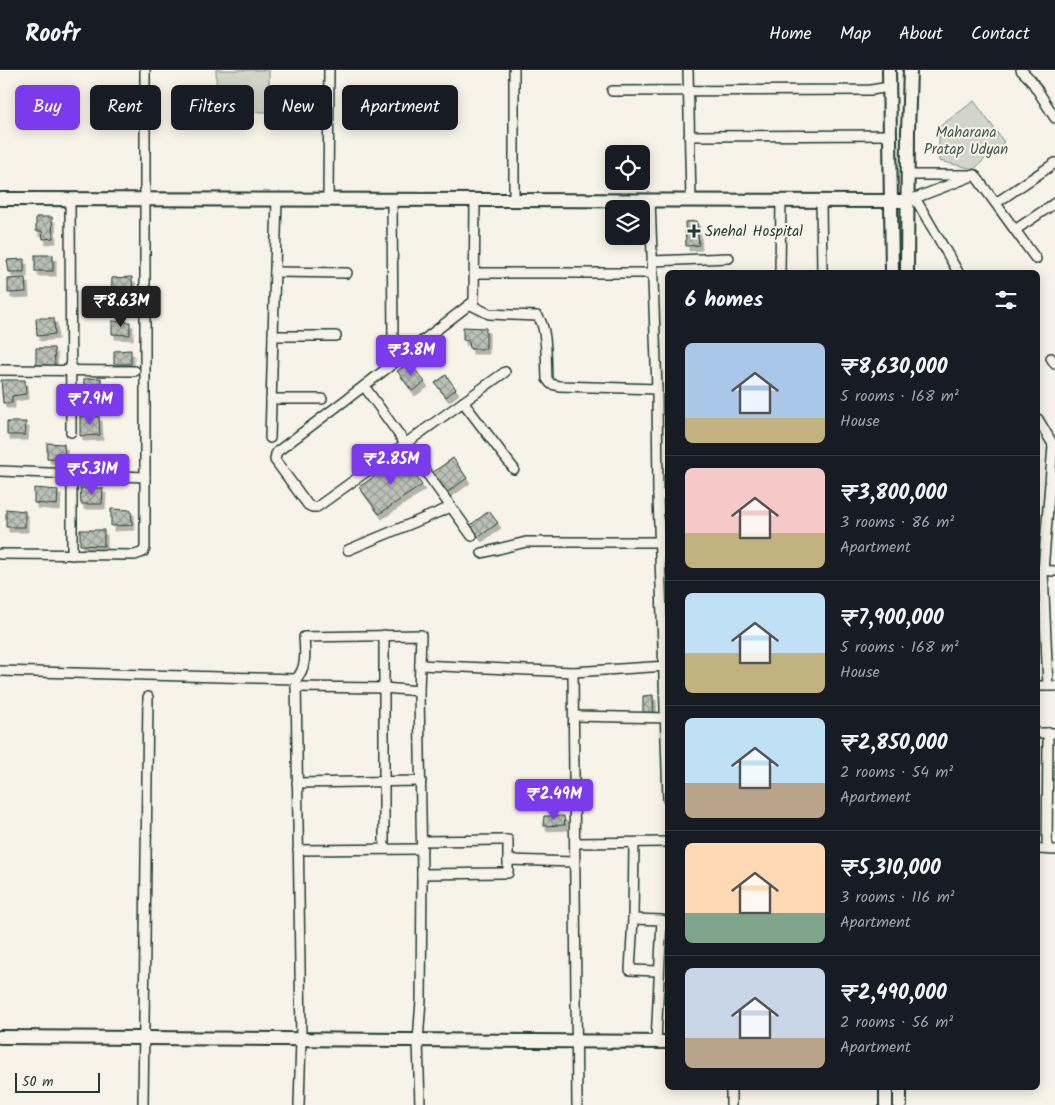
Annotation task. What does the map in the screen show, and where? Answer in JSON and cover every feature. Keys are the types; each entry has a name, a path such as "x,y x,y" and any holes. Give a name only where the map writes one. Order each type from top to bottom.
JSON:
{"street":[{"path":"0,554 135,555 143,552 145,548 145,70"},
{"path":"328,200 329,70"},
{"path":"514,70 514,200"},
{"path":"688,70 691,200"},
{"path":"889,70 892,270"},
{"path":"907,270 911,199 908,175 908,123 911,70"},
{"path":"1021,70 1031,80 1055,118"},
{"path":"612,92 872,90 889,87"},
{"path":"689,136 891,135"},
{"path":"996,203 1055,163"},
{"path":"908,175 975,174"},
{"path":"975,174 1036,259"},
{"path":"665,645 660,542 663,495 650,200 892,201 911,199 975,174"},
{"path":"0,199 605,200"},
{"path":"70,199 71,432"},
{"path":"911,199 957,270"},
{"path":"270,438 277,200"},
{"path":"392,200 393,344"},
{"path":"475,200 476,273 475,296 471,305 278,450 275,457 308,505 316,508 505,372"},
{"path":"780,270 781,200"},
{"path":"821,201 822,270"},
{"path":"1015,230 1055,203"},
{"path":"652,261 729,258"},
{"path":"275,272 347,273"},
{"path":"476,273 653,273"},
{"path":"471,305 488,314 537,316 544,329 547,380 551,384 559,386 657,389"},
{"path":"273,336 336,336"},
{"path":"0,370 135,371"},
{"path":"364,386 472,536"},
{"path":"271,398 322,399"},
{"path":"464,402 514,469"},
{"path":"1040,423 1054,446 1040,570 1052,686"},
{"path":"0,471 145,477"},
{"path":"72,474 72,555"},
{"path":"348,550 451,508"},
{"path":"482,554 526,542 660,542"},
{"path":"1040,570 1055,571"},
{"path":"299,1105 301,1040 296,683 302,673 305,655 304,637 421,634 422,874 421,1000 418,1041 420,1105"},
{"path":"384,635 384,849"},
{"path":"420,665 573,672 665,666"},
{"path":"0,671 296,683 420,691"},
{"path":"573,672 577,1105"},
{"path":"143,1105 148,697"},
{"path":"574,716 665,718"},
{"path":"1051,733 1051,850"},
{"path":"297,783 384,780 421,781"},
{"path":"298,850 384,849 508,840 508,873 422,874"},
{"path":"575,843 665,842"},
{"path":"634,843 630,970 659,971"},
{"path":"508,860 574,862"},
{"path":"0,1037 662,1042 659,971 662,920 633,919"},
{"path":"731,1090 731,1105"},
{"path":"886,1090 886,1105"},
{"path":"900,1090 900,1105"}],"green space":[{"path":"216,70 269,70 269,85 264,85 264,112 254,112 254,85 216,85"},
{"name":"Maharana Pratap Udyan","path":"974,101 1004,142 974,169 939,161 939,127"}],"building":[{"path":"36,217 52,217 53,238 43,239 42,231 36,231"},
{"path":"697,221 699,245 686,246 685,222"},
{"path":"35,255 53,255 53,271 35,271"},
{"path":"24,259 24,272 9,272 7,260"},
{"path":"132,277 133,298 111,299 112,278"},
{"path":"25,278 26,292 8,293 8,279"},
{"path":"36,318 54,318 55,334 37,336"},
{"path":"112,321 130,322 130,335 112,334"},
{"path":"463,327 486,328 486,349 470,349 469,341 463,340"},
{"path":"36,348 54,348 55,366 36,365"},
{"path":"131,350 131,364 114,364 114,351"},
{"path":"409,362 425,382 412,391 397,371"},
{"path":"446,375 456,389 446,397 435,383"},
{"path":"101,378 101,392 97,392 98,397 94,397 94,401 83,401 84,379"},
{"path":"1,380 25,380 26,394 12,396 12,403 3,403"},
{"path":"80,416 99,416 100,435 80,436"},
{"path":"7,422 26,422 25,435 7,435"},
{"path":"47,443 64,444 65,459 47,458"},
{"path":"402,457 422,485 379,514 359,487"},
{"path":"453,458 467,478 448,492 432,473"},
{"path":"34,488 58,490 57,505 34,503"},
{"path":"80,488 103,488 102,504 81,504"},
{"path":"6,509 25,511 25,527 6,527"},
{"path":"111,509 131,510 132,525 111,526"},
{"path":"489,511 498,523 479,537 469,526"},
{"path":"80,530 104,530 104,546 80,545"},
{"path":"653,695 654,716 643,715 643,696"},
{"path":"544,816 564,816 565,825 543,826"}],"place":[{"name":"Snehal Hospital","path":"694,231"}]}
